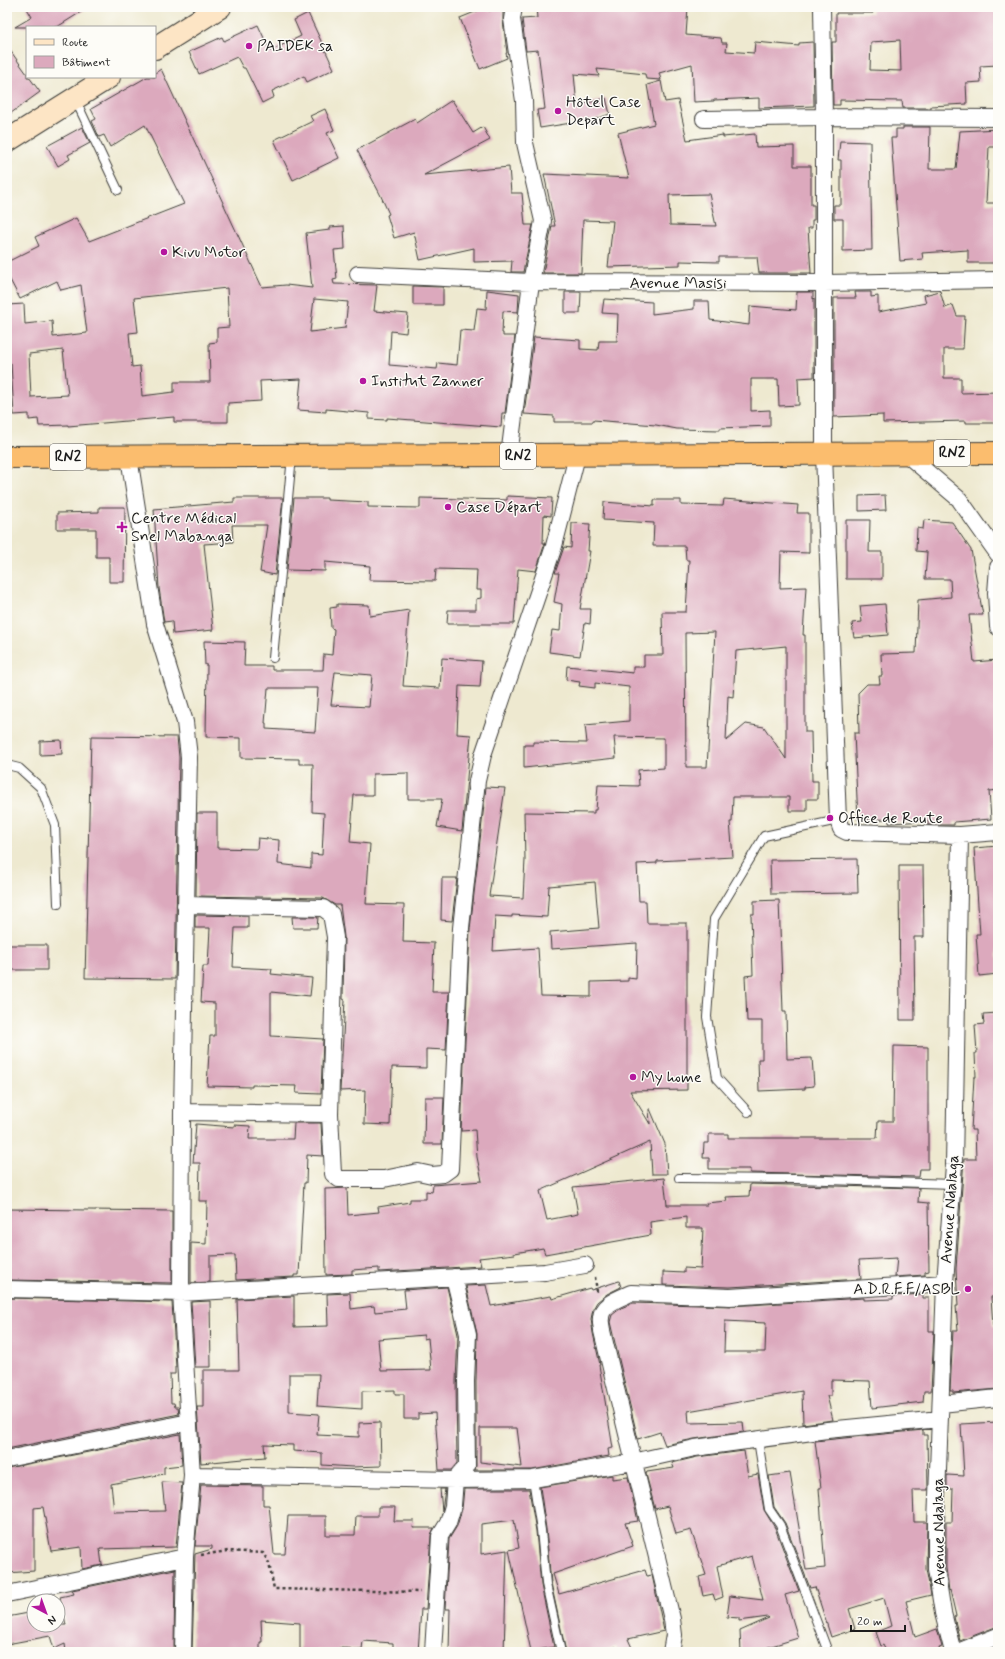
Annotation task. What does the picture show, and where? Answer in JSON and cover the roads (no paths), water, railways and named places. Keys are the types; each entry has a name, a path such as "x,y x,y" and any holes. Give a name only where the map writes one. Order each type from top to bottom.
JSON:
{"highway":[{"name":"RN2","path":"7,457 577,456 998,453"}],"main road":[{"path":"156,47 220,7"},
{"path":"7,141 107,78"}],"street":[{"path":"509,456 531,282 543,221 526,143 524,101 512,19 514,7"},
{"path":"822,7 824,116 824,454 838,820 841,828 848,832 960,835 998,832"},
{"path":"704,119 824,116 998,118"},
{"name":"Avenue Masisi","path":"358,274 531,282 824,284 998,280"},
{"path":"906,454 959,499 998,554"},
{"path":"185,905 323,908 331,914 335,937 330,1114 331,1169 333,1174 338,1179 384,1179 418,1172 432,1175 443,1174 450,1169 461,928 477,781 483,755 554,546 577,456"},
{"path":"129,457 155,624 185,722 190,757 185,905 181,1293 192,1475 185,1557 183,1652"},
{"path":"998,567 996,593 998,627"},
{"name":"Avenue Ndalaga","path":"953,1652 942,1613 936,1569 936,1523 945,1282 953,1184 960,835"},
{"path":"182,1112 330,1114"},
{"path":"7,1288 181,1293 545,1272 586,1265"},
{"path":"433,1652 440,1536 448,1523 453,1506 455,1480 467,1466 466,1381 468,1334 454,1277"},
{"path":"671,1652 674,1634 672,1619 602,1331 600,1317 607,1306 617,1299 631,1293 730,1297 945,1282"},
{"path":"192,1475 455,1480 533,1479 633,1462 695,1448 827,1430 941,1411 998,1398"},
{"path":"7,1459 189,1422"},
{"path":"7,1594 185,1557"},
{"path":"958,1652 998,1636"}],"lane":[{"path":"75,99 118,190"},
{"path":"273,658 292,456"},
{"path":"7,765 19,768 41,788 55,825 58,904"},
{"path":"748,1112 717,1078 707,1017 714,919 764,836 838,820"},
{"path":"679,1178 796,1179 953,1184"},
{"path":"758,1440 769,1509 780,1525 828,1652"},
{"path":"533,1479 541,1530 546,1584 560,1652"}],"place":[{"name":"PAIDEK sa","path":"249,46"},
{"name":"Hôtel Case Depart","path":"558,111"},
{"name":"Kivu Motor","path":"164,252"},
{"name":"Institut Zanner","path":"363,381"},
{"name":"Case Départ","path":"448,507"},
{"name":"Centre Médical Snel Mabanga","path":"122,527"},
{"name":"Office de Route","path":"830,818"},
{"name":"My home","path":"633,1077"},
{"name":"A.D.R.F.F/ASBL","path":"968,1289"}]}
